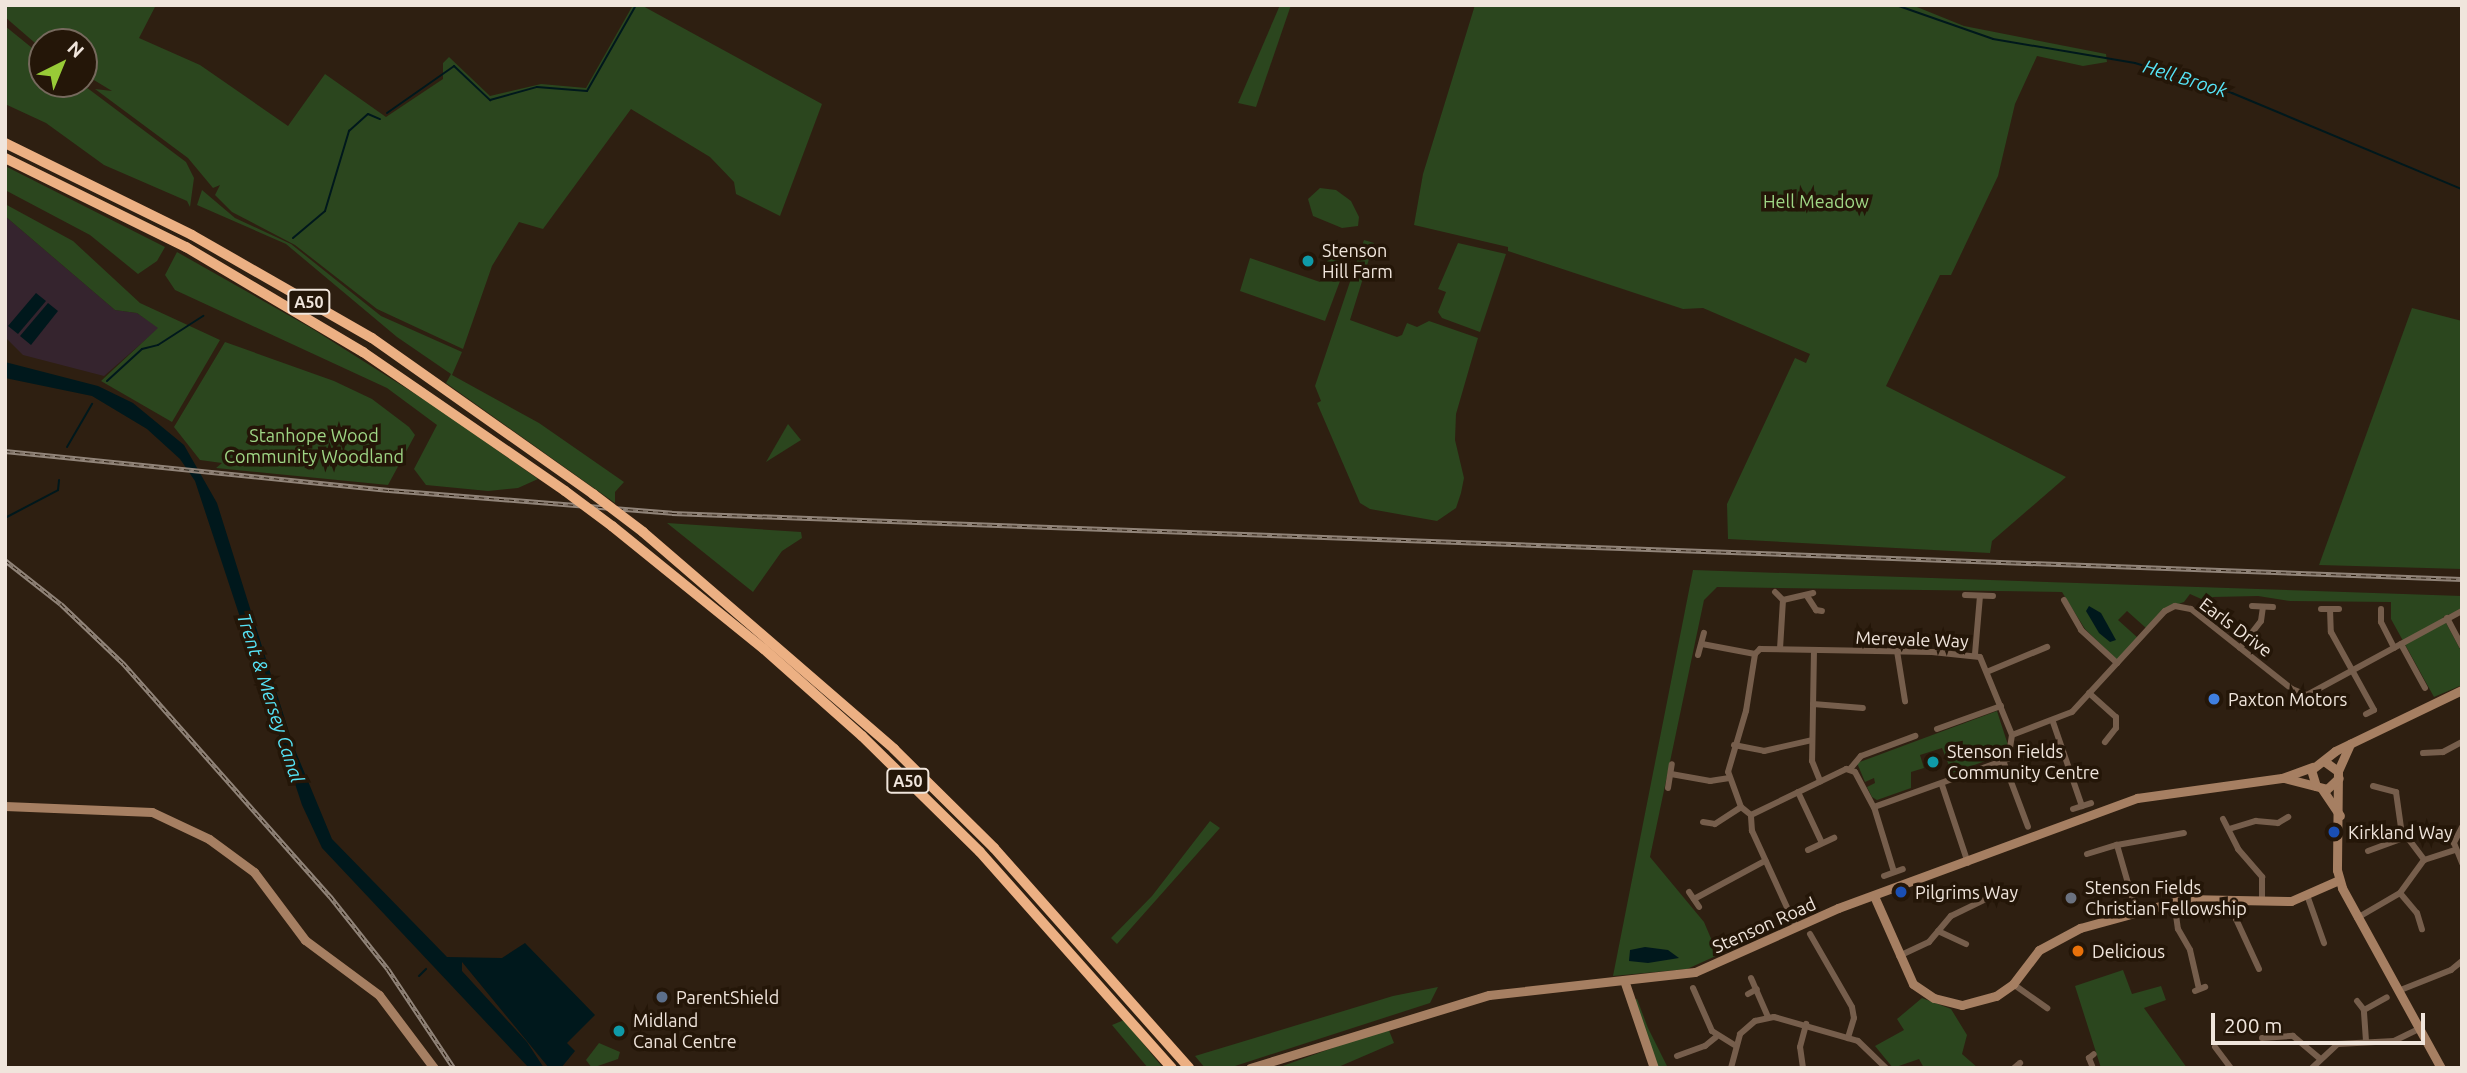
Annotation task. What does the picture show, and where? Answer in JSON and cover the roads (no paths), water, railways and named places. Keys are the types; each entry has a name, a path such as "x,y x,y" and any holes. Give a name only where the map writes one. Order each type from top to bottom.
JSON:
{"highway":[{"name":"A50","path":"5,143 192,235 372,338 643,532 894,748 994,848 1189,1068"},
{"name":"A50","path":"5,158 198,254 408,382 612,526 764,649 863,736 980,852 1172,1068"}],"street":[{"path":"1775,592 1783,600 1780,649"},
{"path":"1783,600 1810,595 1816,610 1822,611"},
{"path":"1965,595 1993,596"},
{"path":"1975,654 1980,596"},
{"path":"2064,600 2081,630 2117,663"},
{"path":"2070,609 2077,604"},
{"name":"Earls Drive","path":"2012,735 2053,722 2072,712 2165,611 2180,606 2303,695 2353,671 2462,611"},
{"path":"2252,606 2273,607"},
{"path":"2240,648 2261,621 2263,607"},
{"path":"2321,609 2339,609"},
{"path":"2330,609 2331,632 2374,710 2367,714"},
{"path":"2381,609 2381,622 2426,688"},
{"path":"2447,618 2462,646"},
{"path":"1698,655 1704,633"},
{"path":"1703,644 1755,654 1746,711 1734,745 1728,778 1741,807 1751,815 1752,831 1796,927"},
{"name":"Merevale Way","path":"1755,654 1764,648 1975,654 1989,671 2012,735"},
{"path":"1989,671 2044,648 2043,658"},
{"path":"1814,650 1812,761 1820,781"},
{"path":"1897,651 1905,701"},
{"path":"2341,818 2311,778 2313,767 2350,744 2462,690"},
{"path":"2090,693 2116,717 2116,728 2105,742"},
{"path":"1813,704 1863,708"},
{"path":"1937,729 2001,705"},
{"path":"2053,722 2082,806"},
{"path":"1874,807 2004,763 2013,748 2012,735"},
{"path":"1751,815 1850,769 1861,756 1915,736"},
{"path":"1734,745 1764,751 1812,740"},
{"path":"2423,753 2434,758 2462,742"},
{"path":"2319,788 2334,786 2350,744"},
{"path":"2324,761 2339,774 2339,880 2357,918 2441,1068"},
{"path":"2004,763 2028,827"},
{"path":"1668,788 1672,764"},
{"name":"Stenson Road","path":"1250,1068 1489,995 1695,972 1874,896 2154,793 2283,778 2313,767"},
{"path":"1850,769 1874,807 1894,872"},
{"path":"1671,774 1710,781 1728,778"},
{"name":"Stenson Road","path":"2283,778 2319,788"},
{"path":"2373,786 2387,782 2398,795 2398,819 2406,836 2424,860"},
{"path":"1942,785 1968,863"},
{"path":"1798,792 1822,843"},
{"path":"2073,809 2091,803"},
{"path":"5,806 152,812 209,839 254,872 305,940 379,995 434,1068"},
{"path":"1703,822 1715,824 1741,807"},
{"path":"2013,816 2023,813"},
{"path":"2229,829 2256,821 2277,823 2288,817"},
{"path":"2223,819 2238,849 2262,877 2262,901"},
{"path":"2462,827 2455,850 2462,863"},
{"path":"2087,854 2160,833 2184,833"},
{"path":"2368,851 2406,836"},
{"path":"1808,850 1834,838"},
{"path":"2117,845 2136,911"},
{"path":"2357,918 2400,894 2424,860 2455,850"},
{"path":"1694,899 1709,887 1765,861"},
{"path":"1884,876 1903,869"},
{"path":"1874,896 1898,957 1913,984 1947,1003 1984,1002 2013,984 2049,943 2136,911 2174,901 2237,897 2262,901 2307,895 2339,880"},
{"path":"1689,892 1699,907"},
{"path":"1898,957 1929,942 1961,911 1988,898 2014,894"},
{"path":"2400,894 2417,913 2422,929"},
{"path":"2307,895 2324,943"},
{"path":"2237,897 2236,919 2254,945 2259,969"},
{"path":"2174,901 2178,929 2190,950 2200,989"},
{"path":"1938,931 1966,944"},
{"path":"1810,934 1852,1007 1848,1038"},
{"path":"1806,949 1815,944"},
{"path":"2398,991 2451,970 2462,961"},
{"path":"1751,978 1768,1017"},
{"path":"1624,980 1654,1068"},
{"path":"2013,984 2047,1008"},
{"path":"1693,988 1716,1037 1734,1045"},
{"path":"1748,994 1757,989"},
{"path":"1698,1001 1705,997"},
{"path":"2364,1010 2386,997"},
{"path":"2357,1001 2364,1010 2366,1041"},
{"path":"1731,1068 1734,1045 1749,1024 1768,1017 1806,1024 1848,1038 1870,1050 1886,1068"},
{"path":"1803,1068 1806,1024"},
{"path":"2292,1036 2296,1027"},
{"path":"2312,1068 2319,1058 2339,1044 2394,1041 2419,1029"},
{"path":"2262,1038 2292,1036 2319,1058"},
{"path":"1677,1056 1705,1046 1716,1037"},
{"path":"2215,1047 2225,1053 2231,1068"},
{"path":"2089,1057 2094,1068"}],"water":[{"path":"36,293 46,301 18,334 8,326"},
{"path":"48,303 58,311 31,345 20,336"},
{"name":"Trent & Mersey Canal","path":"5,362 98,386 133,403 184,445 217,503 293,745 332,839 447,957 502,958 525,943 595,1015 567,1043 575,1051 561,1068 549,1068 462,962 462,971 527,1042 544,1068 529,1068 322,848 302,805 195,481 180,459 147,429 92,396 5,378"},
{"path":"2089,606 2101,613 2116,640 2110,642 2099,633 2086,611"},
{"path":"1645,947 1668,950 1679,958 1648,963 1629,961 1630,950"}],"waterway":[{"name":"Hell Brook","path":"387,113 454,66 490,100 537,87 587,91 636,5"},
{"name":"Hell Brook","path":"1896,5 1993,39 2135,63 2232,93 2462,189"},
{"name":"Hell Brook","path":"293,238 325,211 349,131 368,114 380,119"},
{"name":"Hell Brook","path":"107,381 142,349 158,345 203,316"},
{"name":"Hell Brook","path":"67,447 92,404"},
{"name":"Hell Brook","path":"5,518 58,490 59,480"},
{"path":"419,976 426,969"}],"railway":[{"path":"5,451 389,490 672,513 2462,579"},
{"path":"5,560 61,604 123,663 330,896 388,969 454,1068"}],"place":[{"name":"Stenson Hill Farm","path":"1308,261"},
{"name":"Paxton Motors","path":"2214,699"},
{"name":"Stenson Fields Community Centre","path":"1933,762"},
{"name":"Kirkland Way","path":"2334,832"},
{"name":"Pilgrims Way","path":"1901,892"},
{"name":"Stenson Fields Christian Fellowship","path":"2071,898"},
{"name":"Delicious","path":"2078,951"},
{"name":"ParentShield","path":"662,997"},
{"name":"Midland Canal Centre","path":"619,1031"}],"park label":[{"name":"Hell Meadow","path":"1816,201"},
{"name":"Stanhope Wood Community Woodland","path":"314,446"}]}
